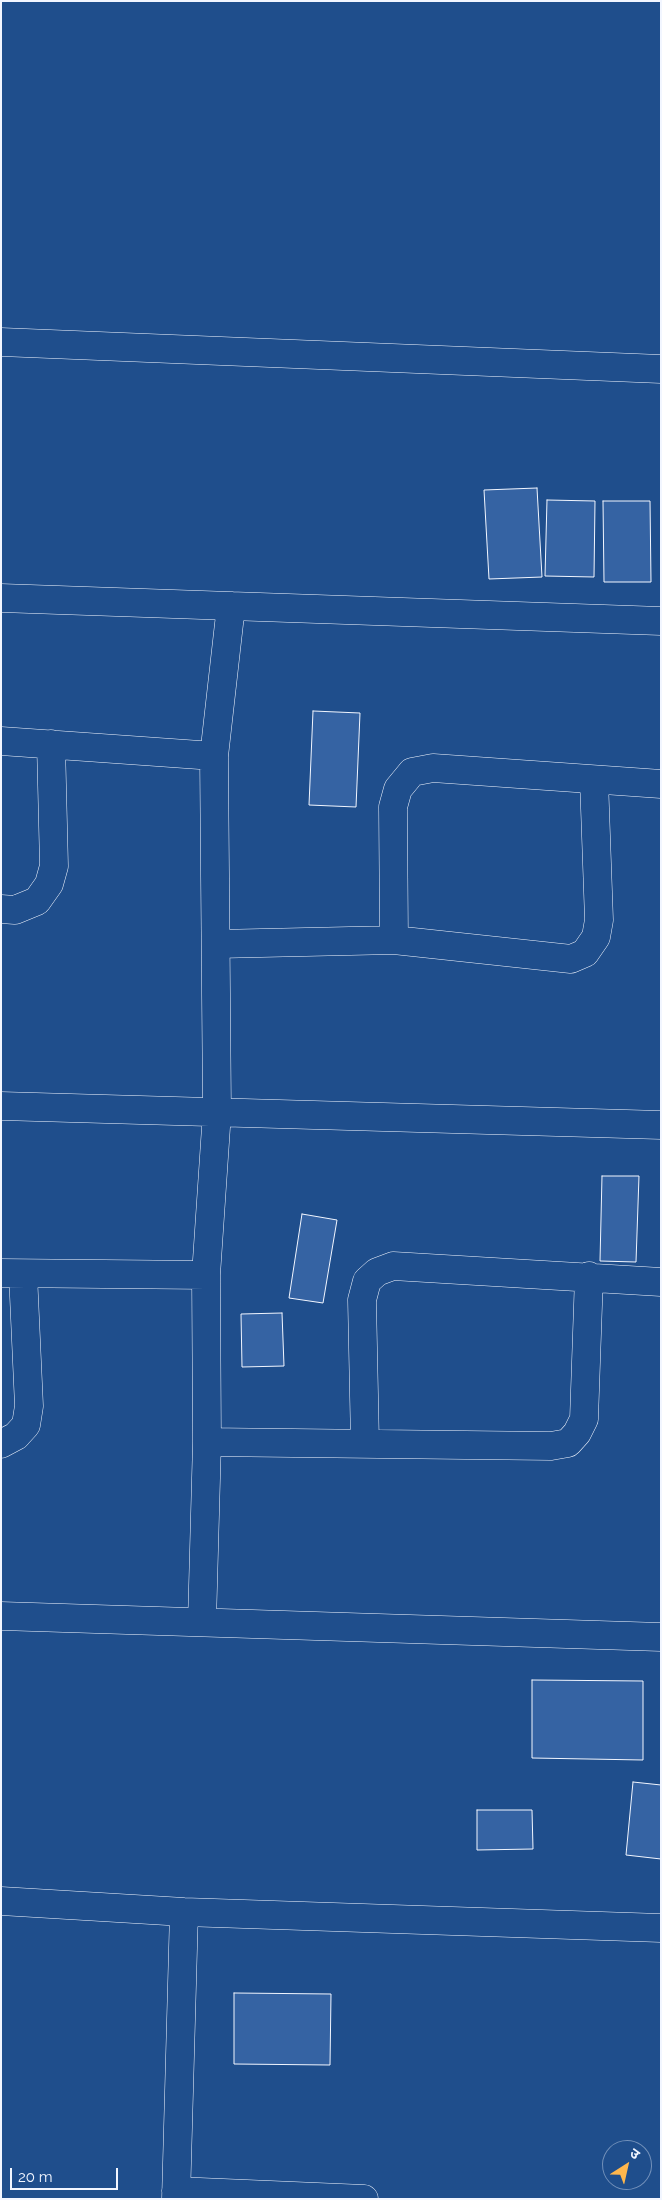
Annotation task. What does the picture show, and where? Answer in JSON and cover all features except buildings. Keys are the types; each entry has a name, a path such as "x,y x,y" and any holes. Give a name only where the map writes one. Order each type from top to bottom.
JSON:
{"street":[{"path":"1,342 661,369"},
{"path":"1,598 661,621"},
{"path":"202,1622 207,1442 206,1275 217,1112 214,756 232,606"},
{"path":"1,741 214,756"},
{"path":"1,909 15,910 37,901 49,884 54,866 51,744"},
{"path":"394,940 392,808 398,789 412,772 433,768 661,784"},
{"path":"217,944 394,940 570,959 585,953 596,938 600,920 594,780"},
{"path":"1,1106 661,1125"},
{"path":"365,1443 362,1300 367,1281 377,1272 393,1266 589,1276 661,1282"},
{"path":"1,1444 16,1436 26,1425 29,1406 12,1273 206,1275"},
{"path":"207,1442 551,1446 568,1443 577,1433 584,1419 589,1276"},
{"path":"1,1616 661,1637"},
{"path":"1,1901 184,1912 661,1928"},
{"path":"184,1912 176,2195 364,2199"}]}
